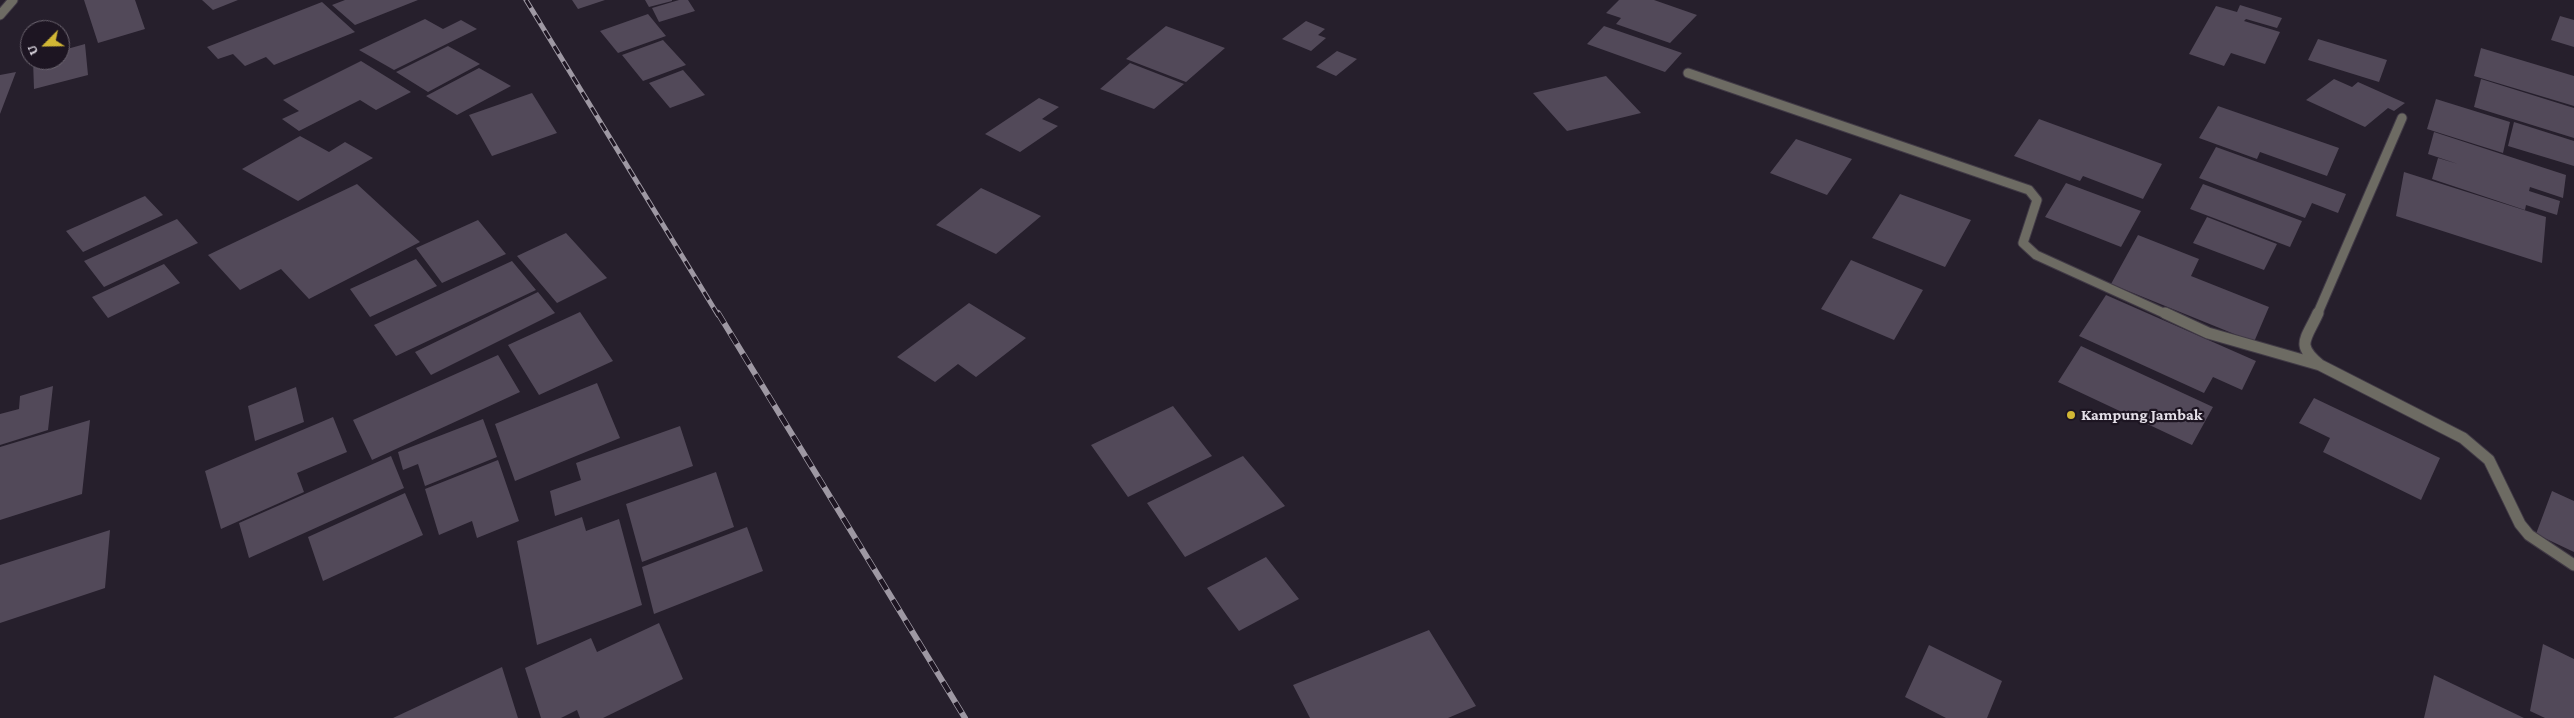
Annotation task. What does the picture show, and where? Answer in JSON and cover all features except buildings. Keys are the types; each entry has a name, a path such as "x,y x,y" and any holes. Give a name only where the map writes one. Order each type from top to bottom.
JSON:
{"street":[{"path":"0,14 13,0"},
{"path":"1688,73 2030,190 2037,200 2023,243 2036,256 2208,333 2265,352 2320,365"},
{"path":"2402,118 2304,346 2306,353 2320,365 2463,438 2476,448 2489,460 2520,524 2546,548 2574,565"}],"railway":[{"path":"526,0 718,315"},
{"path":"718,313 965,718"}],"place":[{"name":"Kampung Jambak","path":"2071,415"}]}
